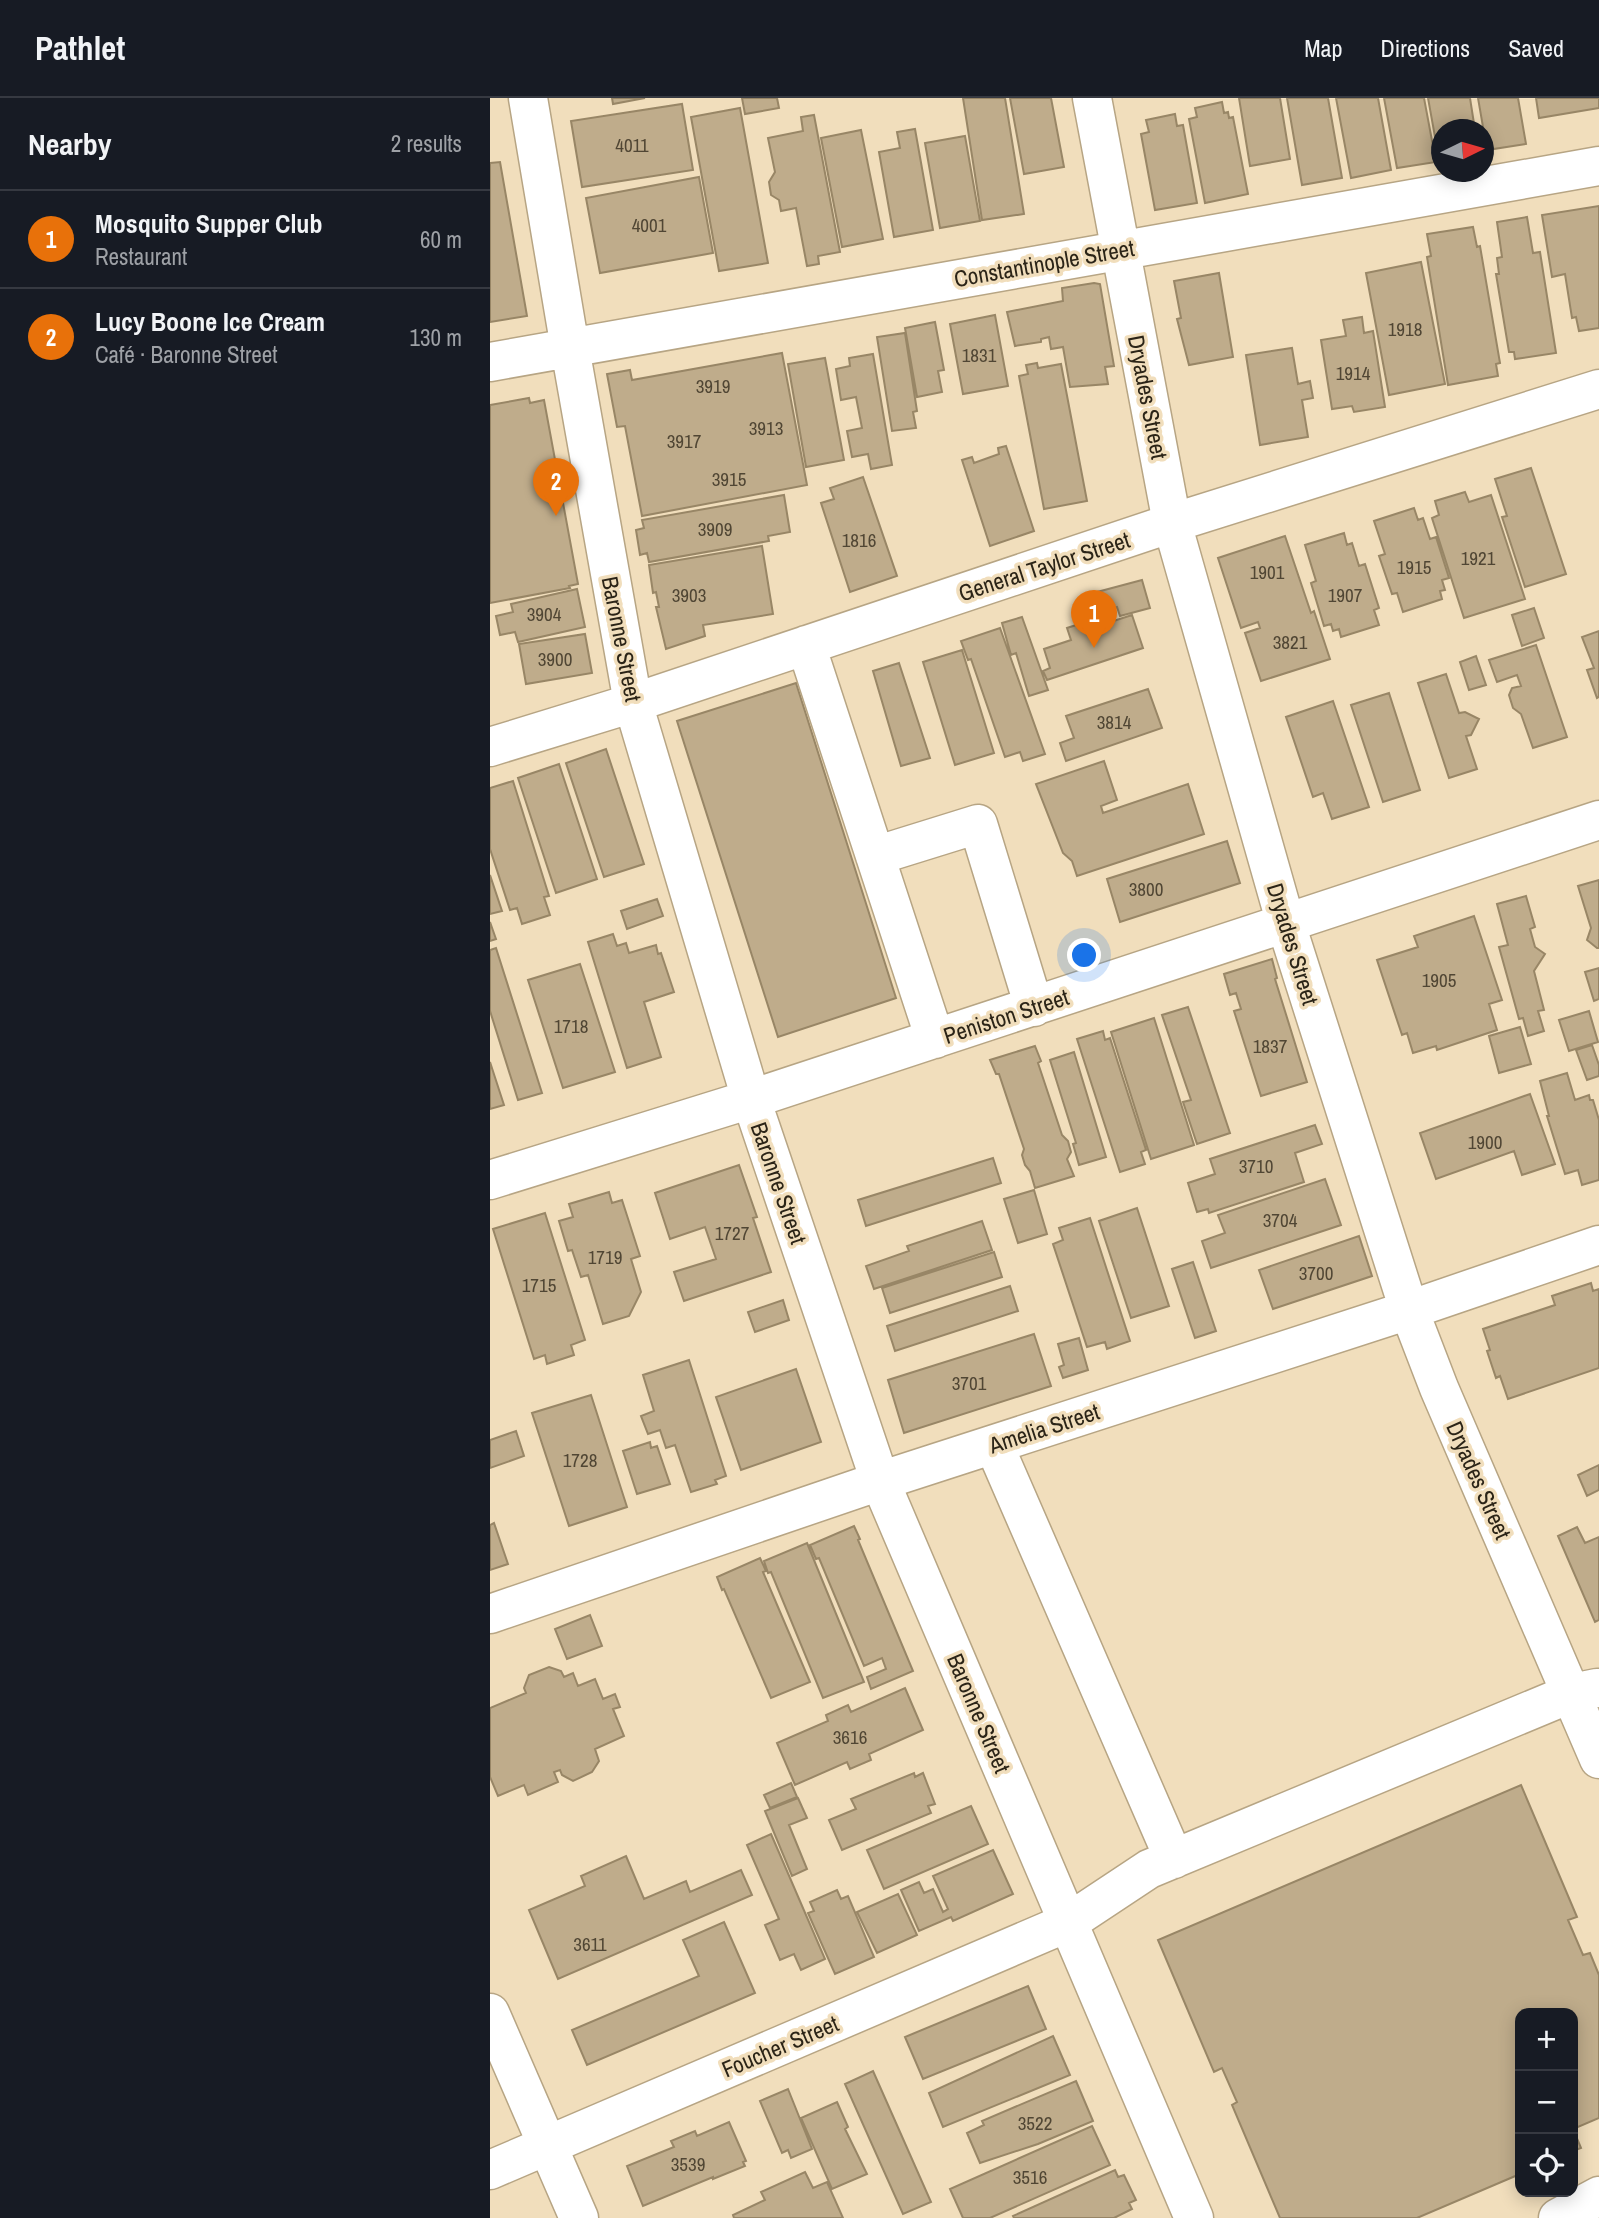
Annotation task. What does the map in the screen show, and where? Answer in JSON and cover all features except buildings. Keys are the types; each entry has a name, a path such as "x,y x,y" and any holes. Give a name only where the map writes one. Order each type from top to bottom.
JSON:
{"street":[{"name":"Baronne Street","path":"528,98 633,703 751,1099 880,1481 1194,2218"},
{"name":"Dryades Street","path":"1092,98 1172,523 1286,924 1409,1310 1439,1388 1586,1690 1599,1759"},
{"name":"Constantinople Street","path":"490,362 1599,166"},
{"name":"General Taylor Street","path":"490,747 633,703 1172,523 1599,389"},
{"path":"806,645 935,1039"},
{"name":"Peniston Street","path":"490,1180 751,1099 1599,820"},
{"path":"875,856 978,824 1034,1007"},
{"name":"Amelia Street","path":"490,1614 880,1481 1409,1310 1599,1245"},
{"path":"995,1445 1174,1859"},
{"name":"Foucher Street","path":"490,2169 1069,1922 1149,1869 1586,1690"},
{"path":"490,2013 579,2218"},
{"path":"1558,2218 1599,2196"}],"place":[{"name":"Lucy Boone Ice Cream","path":"556,516"},
{"name":"Mosquito Supper Club","path":"1094,648"}]}
